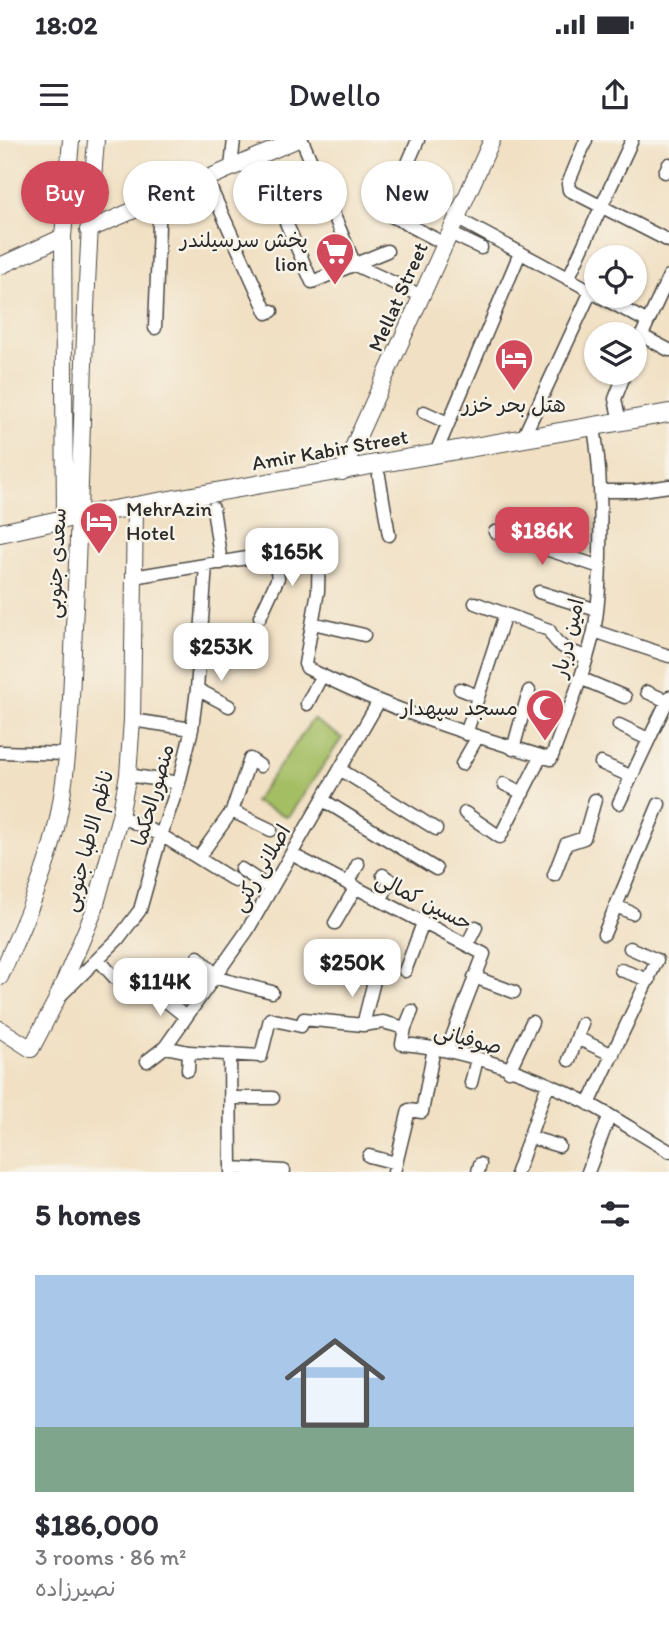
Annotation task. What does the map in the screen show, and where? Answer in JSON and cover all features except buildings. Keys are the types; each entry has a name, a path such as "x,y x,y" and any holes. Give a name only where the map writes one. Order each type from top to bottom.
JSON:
{"main road":[{"name":"سعدی جنوبی","path":"0,977 32,905 56,828 68,754 71,517 63,237 71,140"},
{"path":"86,140 79,214 89,230 123,215"},
{"name":"سعدی جنوبی","path":"71,517 96,140"},
{"path":"219,172 296,140"},
{"name":"Mellat Street","path":"342,471 492,140"},
{"path":"0,266 63,237"},
{"name":"Amir Kabir Street","path":"0,533 71,517 522,440 595,432 620,422 669,413"},
{"name":"ناظم الاطبا جنوبی","path":"0,1029 31,1049 94,911 120,816 128,775 132,720 135,506"}],"street":[{"path":"231,167 234,140"},
{"path":"302,140 355,265 422,296"},
{"path":"418,140 386,213 520,253 584,288"},
{"path":"586,140 568,184 569,190 669,241"},
{"path":"568,279 632,140"},
{"path":"257,156 310,281 315,283 387,251"},
{"path":"219,207 267,313 272,311"},
{"path":"155,328 159,224"},
{"path":"450,232 481,248"},
{"path":"435,455 520,253"},
{"path":"622,308 648,322 669,276"},
{"path":"522,440 589,308"},
{"path":"647,339 669,350"},
{"path":"620,385 615,399 620,422"},
{"path":"424,412 448,423"},
{"name":"امین دربار","path":"465,813 500,837 523,793 546,758 580,678 594,631 600,568 602,491 595,432"},
{"path":"379,477 389,535"},
{"path":"602,491 635,491 669,486"},
{"path":"213,508 221,563"},
{"path":"495,532 600,568"},
{"path":"133,578 319,546 318,591 305,664 307,668 379,701 471,736 546,758"},
{"path":"260,617 278,578 274,554"},
{"name":"منصورالحکما","path":"55,1000 137,918 179,783 192,729 206,565"},
{"path":"539,592 597,610"},
{"path":"475,603 549,630 555,642 586,657"},
{"path":"462,764 471,736 478,696 505,614"},
{"path":"313,623 364,635"},
{"path":"594,631 669,656"},
{"path":"307,704 322,675"},
{"path":"580,678 625,696"},
{"path":"197,689 229,706"},
{"path":"460,689 478,696"},
{"path":"513,749 529,691"},
{"path":"619,803 668,699 647,692"},
{"name":"اصلانی رکنی","path":"148,1061 166,1047 247,932 379,701"},
{"path":"132,720 192,729"},
{"path":"620,725 648,739"},
{"path":"0,752 68,754"},
{"path":"199,857 232,811 250,759 260,766"},
{"path":"601,763 630,776"},
{"path":"341,771 436,829"},
{"path":"128,775 179,783"},
{"path":"504,784 523,793"},
{"path":"323,800 436,869"},
{"path":"554,875 566,844 584,838 595,800"},
{"path":"604,934 659,804"},
{"path":"232,811 271,830"},
{"path":"120,816 199,857 271,889"},
{"name":"حسین کمالی","path":"291,854 484,954 441,1049 422,1112 409,1110 395,1168"},
{"path":"335,923 352,886 358,864"},
{"path":"380,900 391,881 383,875"},
{"path":"616,906 632,913"},
{"path":"405,971 424,923"},
{"path":"467,945 476,927"},
{"path":"589,1104 657,960 630,948"},
{"path":"198,957 214,976 272,992"},
{"path":"98,959 116,978"},
{"path":"621,970 649,980"},
{"path":"474,977 514,992"},
{"path":"363,1025 374,981"},
{"path":"156,993 186,1017"},
{"path":"405,1028 412,1011"},
{"name":"صوفیانی","path":"166,1047 190,1052 261,1056 270,1019 302,1026 304,1019 363,1025 383,1022 405,1028 402,1044 441,1049 548,1084 589,1104 669,1151"},
{"path":"509,1070 532,1022"},
{"path":"569,1060 582,1024"},
{"path":"577,1038 613,1055"},
{"path":"188,1070 190,1052"},
{"path":"230,1055 231,1170 284,1171"},
{"path":"471,1083 477,1059"},
{"path":"517,1172 548,1084"},
{"path":"231,1098 273,1098"},
{"path":"587,1172 608,1117"},
{"path":"529,1138 559,1146"},
{"path":"369,1156 395,1168"}],"green space":[{"path":"313,719 342,738 288,817 254,802"}],"place":[{"name":"پخش سرسیلندر lion","path":"335,286"},
{"name":"هتل بحر خزر","path":"514,392"},
{"name":"MehrAzin Hotel","path":"99,555"},
{"name":"مسجد سپهدار","path":"545,742"}]}
